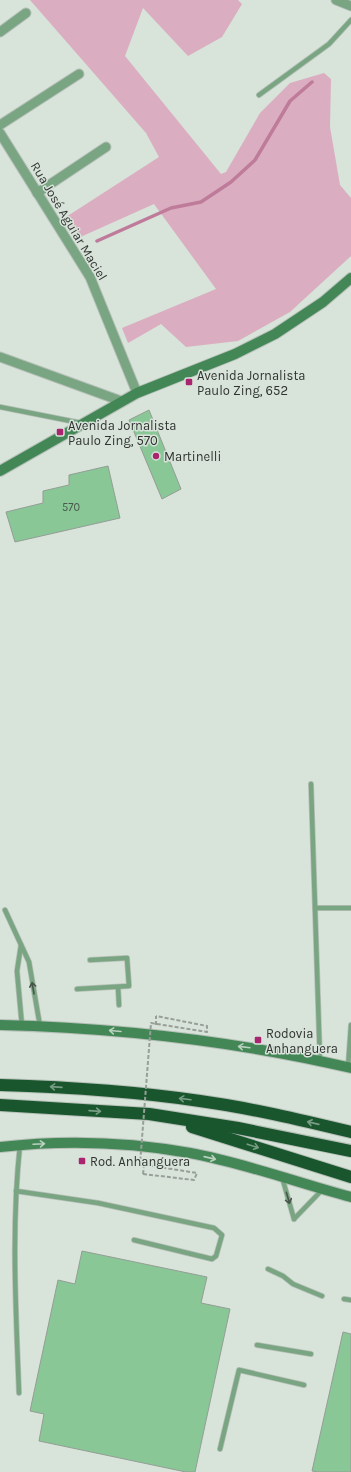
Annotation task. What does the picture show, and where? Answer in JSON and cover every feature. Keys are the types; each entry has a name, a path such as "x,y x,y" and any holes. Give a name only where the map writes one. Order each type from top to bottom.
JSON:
{"highway":[{"path":"0,1086 53,1086 200,1101 252,1110 351,1132"},
{"path":"0,1105 149,1114 238,1128 351,1151"},
{"path":"149,1114 351,1177"}],"main road":[{"path":"0,472 137,393 235,354 275,334 322,302 351,278"},
{"path":"0,1026 40,1026 155,1035 257,1049 349,1068"},
{"path":"0,1147 20,1145 90,1144 190,1153 351,1197"}],"street":[{"path":"336,0 351,6"},
{"path":"0,32 26,13"},
{"path":"0,125 79,74"},
{"name":"Rua José Aguiar Maciel","path":"0,133 90,277 137,393"},
{"path":"38,193 106,147"},
{"path":"0,357 122,401"}],"lane":[{"path":"259,95 329,44 351,20"},
{"path":"0,407 83,423"},
{"path":"310,784 320,1062"},
{"path":"315,908 351,908"},
{"path":"5,910 29,962 40,1026"},
{"path":"21,945 17,971 22,1026"},
{"path":"78,989 129,986 127,958 90,960"},
{"path":"118,987 119,1005"},
{"path":"349,1068 351,1025"},
{"path":"19,1394 14,1262 16,1191 20,1145"},
{"path":"282,1177 294,1219 322,1189"},
{"path":"16,1191 92,1202 214,1228 222,1235 216,1256 212,1259 134,1240"},
{"path":"268,1269 283,1276 293,1284 322,1296"},
{"path":"344,1299 351,1300"},
{"path":"257,1345 311,1354"},
{"path":"220,1449 239,1370 304,1385"}],"path":[{"path":"146,1148 143,1174 194,1180 197,1173 140,1164 151,1023 207,1032 207,1026 156,1016"}],"shaded area":[{"path":"30,0 238,0 242,4 222,37 188,56 143,8 125,56 221,174 226,172 260,113 290,83 324,73 331,79 330,127 340,185 351,198 351,256 290,312 238,341 186,347 161,324 128,343 122,328 216,289 154,204 76,239 66,217 159,157 146,133"}],"building":[{"name":"Martinelli","path":"149,410 181,489 162,499 129,420"},
{"path":"108,466 120,518 15,542 6,512 43,503 43,491 69,485 69,475"},
{"path":"82,1251 207,1277 201,1303 230,1309 195,1472 186,1472 39,1441 44,1414 30,1411 58,1280 75,1284"},
{"path":"343,1332 351,1334 351,1472 312,1471"}],"waterway":[{"path":"97,241 171,208 201,202 231,182 255,160 290,101 312,82"}],"place":[{"name":"Avenida Jornalista Paulo Zing, 652","path":"189,382"},
{"name":"Avenida Jornalista Paulo Zing, 570","path":"60,432"},
{"name":"Martinelli","path":"156,456"},
{"name":"Rodovia Anhanguera","path":"258,1040"},
{"name":"Rod. Anhanguera","path":"82,1161"}]}
